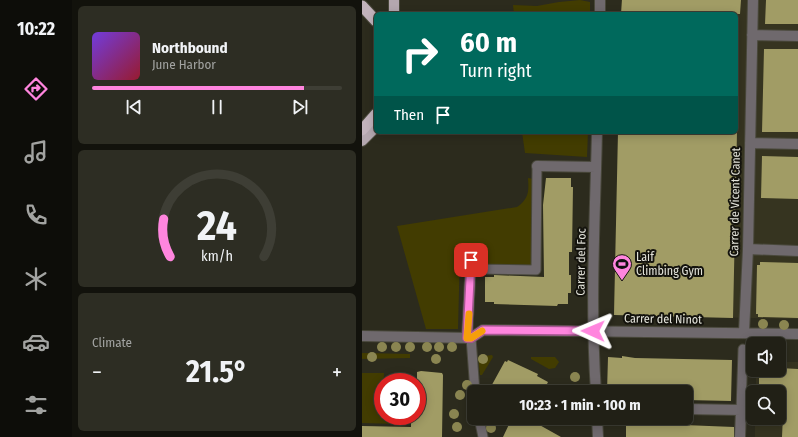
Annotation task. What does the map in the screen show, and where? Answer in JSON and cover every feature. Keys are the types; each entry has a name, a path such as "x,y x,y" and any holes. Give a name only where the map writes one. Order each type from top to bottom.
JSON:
{"highway":[{"path":"362,6 374,19"},
{"path":"362,130 374,116"}],"main road":[{"path":"394,0 394,12"},
{"path":"362,141 374,129"}],"street":[{"path":"600,0 600,12"},
{"name":"Carrer de Vicent Canet","path":"744,332 748,249 753,0"},
{"path":"752,35 798,36"},
{"name":"Carrer del Foc","path":"596,385 593,331 597,134"},
{"path":"750,143 798,144"},
{"path":"474,385 469,338 471,264 536,270 537,166 596,167"},
{"path":"748,249 798,250"},
{"name":"Carrer del Ninot","path":"362,336 469,338 483,330 744,332 798,334"},
{"path":"740,437 743,348"},
{"path":"693,410 741,410"},
{"path":"480,425 483,437"},
{"path":"597,425 598,437"}],"shaded area":[{"path":"580,0 590,2 590,12 514,12 513,5 537,6"},
{"path":"621,0 798,0 798,319 614,315 618,134 738,134 738,12 621,12"},
{"path":"522,134 588,134 587,157 525,153"},
{"path":"528,178 534,179 531,265 486,264 487,253 460,252 458,329 426,329 397,226 517,207 526,198"},
{"path":"362,353 410,354 410,358 362,359"},
{"path":"492,355 493,357 482,375 480,375 478,357"},
{"path":"531,357 555,357 559,362 555,368 549,369 531,359"},
{"path":"786,362 798,362 798,437 755,437 755,425 786,425 786,385 756,385 756,377 786,377"},
{"path":"362,373 374,373 374,423 362,423"}],"building":[{"path":"622,0 741,0 740,14 738,14 738,12 621,12"},
{"path":"766,0 798,0 798,24 765,24"},
{"path":"764,49 798,49 798,132 762,132"},
{"path":"618,134 737,134 733,318 614,315"},
{"path":"762,156 798,157 798,199 761,198"},
{"path":"546,178 571,178 571,187 573,187 572,252 569,252 571,293 568,293 568,304 558,304 557,306 494,304 494,302 485,302 485,277 494,277 494,275 544,277 543,205"},
{"path":"760,262 798,263 798,318 758,317 758,314 756,314 757,265 760,265"},
{"path":"622,356 635,358 732,360 731,401 693,400 693,385 607,385 608,357 622,358"},
{"path":"508,360 538,374 537,376 548,382 547,384 549,385 492,385 505,361 507,362"},
{"path":"786,368 798,369 798,437 782,437 783,425 786,425 786,385 759,385 759,377 786,377"},
{"path":"417,372 442,373 443,375 442,437 362,437 362,426 411,427 411,425 426,425 426,373"},
{"path":"509,425 540,425 561,437 503,437"},
{"path":"626,425 734,427 734,437 626,437"}],"slow traffic":[{"path":"469,314 467,338 471,338 482,331"}],"place":[{"name":"Laif Climbing Gym","path":"622,281"}],"route":[{"path":"471,260 467,338 471,338 483,330 593,331"}]}
